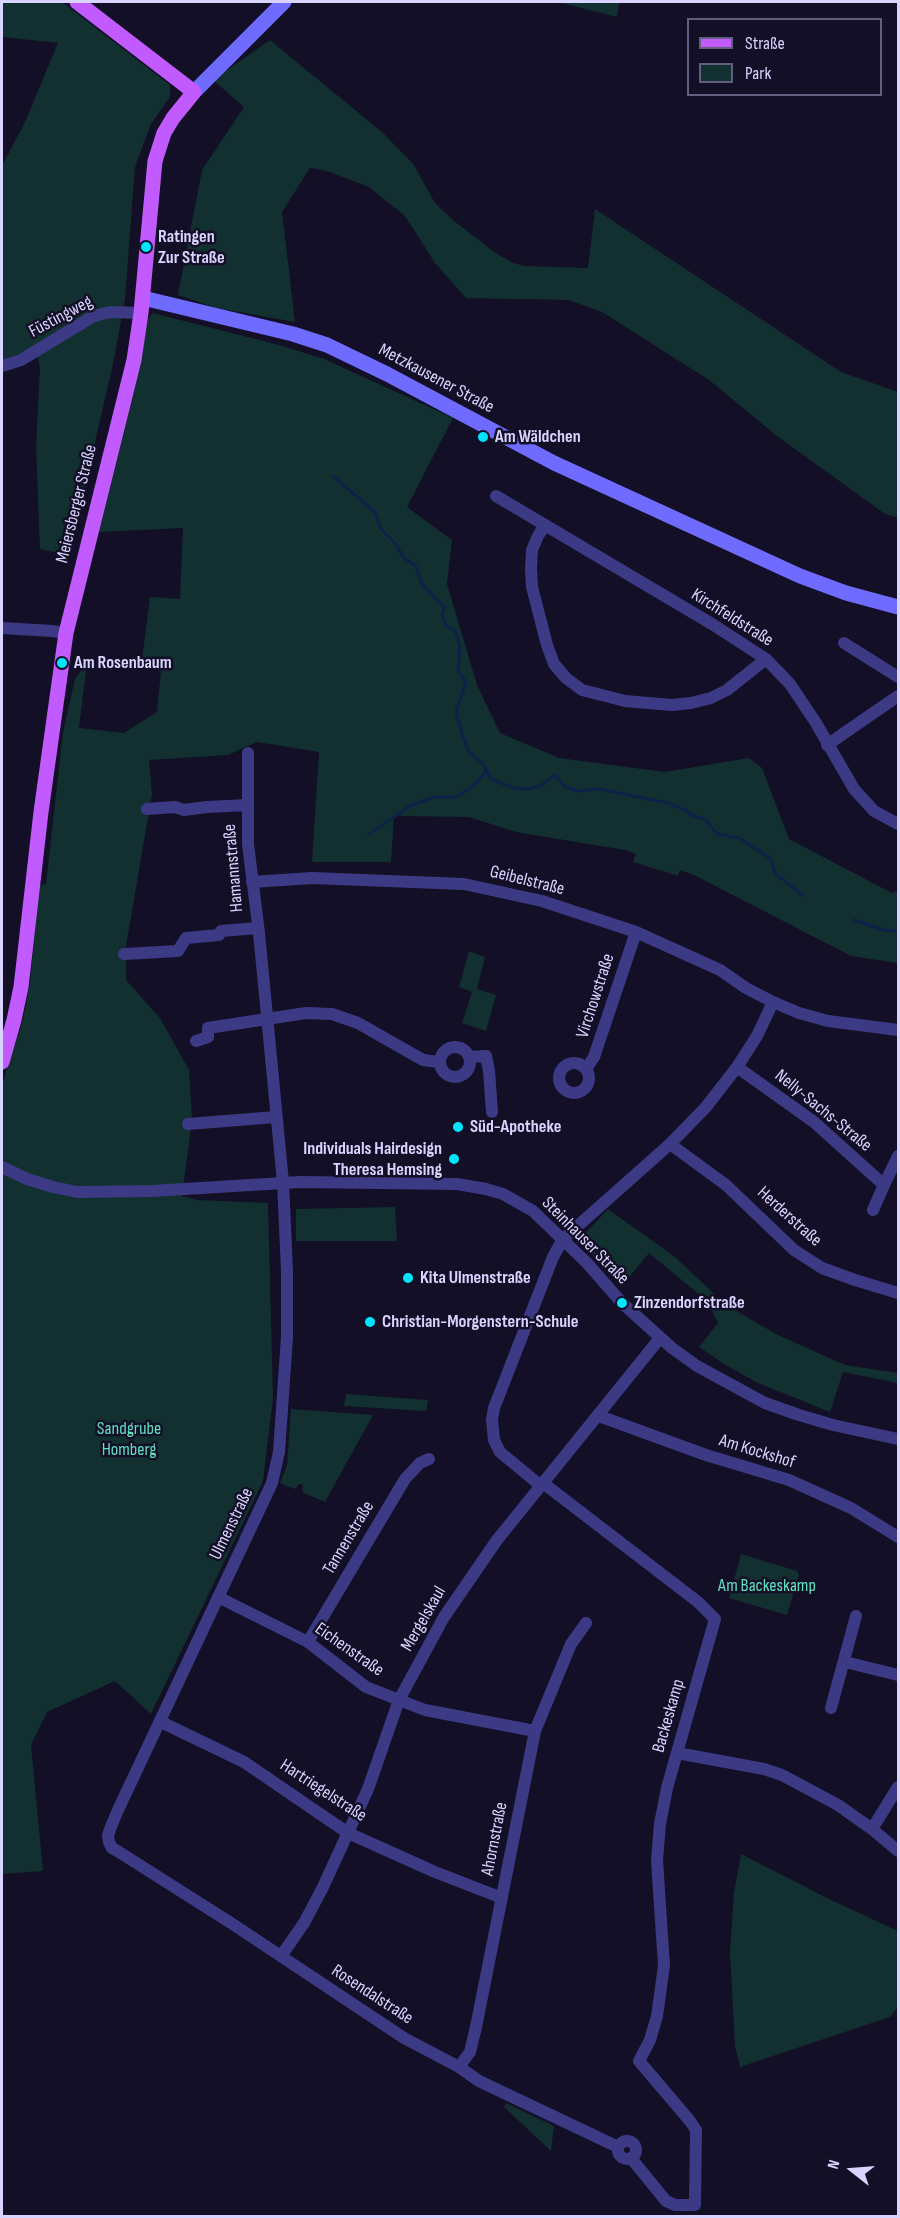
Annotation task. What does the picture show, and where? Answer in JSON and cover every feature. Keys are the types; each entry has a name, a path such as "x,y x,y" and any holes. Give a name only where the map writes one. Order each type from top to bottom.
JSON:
{"main road":[{"path":"77,2 194,92"},
{"name":"Meiersberger Straße","path":"2,1062 21,987 41,812 66,633 131,375 142,305 152,182 157,152 173,118 194,92 284,2"},
{"name":"Metzkausener Straße","path":"142,305 293,334 327,345 387,374 554,463 800,576 898,608"}],"street":[{"name":"Füstingweg","path":"2,366 21,360 92,317 142,305"},
{"name":"Kirchfeldstraße","path":"496,496 712,624 766,659 790,684 816,723 854,789 874,811 898,824"},
{"path":"545,525 532,550 532,587 546,645 554,664 566,678 582,690 625,701 672,705 691,703 711,698 727,690 766,659"},
{"path":"2,628 66,633"},
{"path":"844,643 898,677"},
{"path":"827,745 898,696"},
{"name":"Hamannstraße","path":"248,753 248,844 283,1182"},
{"name":"Hamannstraße","path":"147,809 175,807 184,810 247,805"},
{"name":"Geibelstraße","path":"252,882 312,878 464,884 542,901 636,932 720,970 746,988 773,1002"},
{"name":"Hamannstraße","path":"124,954 178,951 186,938 219,935 222,931 257,928"},
{"name":"Virchowstraße","path":"586,1069 594,1057 636,932"},
{"path":"542,1484 500,1452 494,1440 492,1420 498,1397 553,1257 563,1239 670,1143 706,1107 737,1067 757,1036 773,1002 828,1021 898,1030"},
{"path":"196,1041 208,1037 208,1028 306,1013 332,1014 358,1023 423,1060 439,1062"},
{"path":"452,1047 462,1048 469,1057 470,1065 468,1071 454,1078 444,1073 439,1062 442,1053 452,1047"},
{"path":"469,1057 486,1056 492,1112"},
{"name":"Nelly-Sachs-Straße","path":"737,1067 814,1122 885,1185"},
{"path":"188,1124 276,1118"},
{"name":"Herderstraße","path":"670,1143 726,1185 794,1250 822,1268 898,1293"},
{"path":"873,1210 898,1156"},
{"name":"Steinhauser Straße","path":"2,1167 53,1188 77,1192 152,1191 283,1182 457,1184 486,1188 519,1201 533,1211 563,1239 622,1303 660,1338 697,1366 765,1403 832,1425 898,1439"},
{"name":"Ulmenstraße","path":"119,1852 112,1848 109,1842 110,1829 272,1483 279,1452 287,1337 283,1182"},
{"name":"Mergelskaul","path":"281,1956 304,1923 348,1833 370,1783 399,1700 449,1609 497,1540 660,1338"},
{"name":"Am Kockshof","path":"599,1416 698,1452 789,1480 851,1508 898,1537"},
{"name":"Tannenstraße","path":"308,1642 405,1479 420,1463 429,1459"},
{"name":"Backeskamp","path":"542,1484 698,1602 715,1619 677,1753 660,1824 657,1860 664,1965 660,2000 650,2040 639,2061 696,2130 695,2205 675,2205 666,2201 631,2158"},
{"name":"Eichenstraße","path":"218,1597 308,1642 366,1687 425,1710 535,1731"},
{"path":"831,1708 856,1616"},
{"name":"Ahornstraße","path":"459,2067 470,2052 535,1731 571,1644 586,1623"},
{"path":"845,1662 898,1675"},
{"name":"Hartriegelstraße","path":"161,1722 244,1762 348,1833 435,1872 502,1898"},
{"path":"677,1753 754,1767 782,1775 838,1804 898,1851"},
{"path":"872,1829 898,1787"},
{"name":"Rosendalstraße","path":"119,1852 404,2037 459,2067 479,2081 618,2147 626,2141 632,2143 636,2150 631,2158"}],"green space":[{"path":"2,2 62,2 170,85 170,97 151,124 135,167 125,299 113,364 69,555 40,549 36,447 40,368 36,348 2,360 2,166 25,122 58,43 2,37"},
{"path":"558,2 619,2 617,17"},
{"path":"270,40 383,133 414,165 435,203 454,221 497,254 513,263 525,266 588,268 595,209 841,372 898,392 898,518 885,514 777,436 709,380 602,312 569,300 466,298 435,263 405,216 369,187 327,171 310,168 282,212 295,322 217,308 178,295 202,170 244,107 213,80"},
{"name":"Sandgrube Homberg","path":"153,313 279,345 324,359 453,418 407,507 452,540 447,584 477,685 500,733 559,758 665,772 749,758 762,768 789,839 892,893 898,891 898,963 851,956 694,875 680,870 678,876 633,862 636,854 625,850 516,832 469,817 394,816 391,862 312,862 319,752 257,742 228,755 149,760 152,794 126,946 126,980 160,1018 189,1070 192,1120 182,1196 197,1200 268,1203 273,1398 263,1481 151,1714 115,1681 47,1712 31,1745 43,1871 2,1874 2,1084 23,1020 30,983 39,886 46,884 63,732 75,679 87,662 79,728 124,733 157,712 161,671 141,668 150,597 180,599 183,528 98,532 148,319"},
{"path":"469,951 485,957 477,989 496,995 486,1031 462,1023 472,992 459,987"},
{"path":"395,1207 397,1241 296,1241 296,1209"},
{"path":"608,1209 675,1257 726,1305 778,1335 845,1365 898,1373 898,1383 843,1372 830,1412 758,1383 724,1364 699,1347 718,1323 707,1301 649,1253 622,1286 579,1240"},
{"path":"346,1394 428,1400 426,1411 344,1406"},
{"path":"291,1409 373,1415 325,1502 302,1492 303,1485 299,1484 295,1489 280,1483 287,1465"},
{"name":"Am Backeskamp","path":"741,1554 797,1571 799,1575 787,1615 729,1598"},
{"path":"741,1854 898,1931 898,2007 890,2017 740,2067 735,2046 730,1953 734,1892"},
{"path":"506,2103 554,2126 551,2151 504,2107"}],"waterway":[{"path":"333,476 375,512 381,529 395,543 404,558 415,565 422,584 444,607 442,616 446,626 455,631 460,647 458,670 466,682 456,712 469,752 483,764 491,779 513,788 529,789 540,786 555,775 564,786 577,791 599,789 668,803 687,811 690,815 705,819 717,834 739,838 770,858 776,874 804,896"},
{"path":"369,834 410,806 434,797 456,797 474,786 487,770"},
{"path":"854,920 884,930 898,931"}],"place":[{"name":"Ratingen Zur Straße","path":"146,247"},
{"name":"Am Wäldchen","path":"483,437"},
{"name":"Am Rosenbaum","path":"62,663"},
{"name":"Süd-Apotheke","path":"458,1127"},
{"name":"Individuals Hairdesign Theresa Hemsing","path":"454,1159"},
{"name":"Kita Ulmenstraße","path":"408,1278"},
{"name":"Zinzendorfstraße","path":"622,1303"},
{"name":"Christian-Morgenstern-Schule","path":"370,1322"}]}
